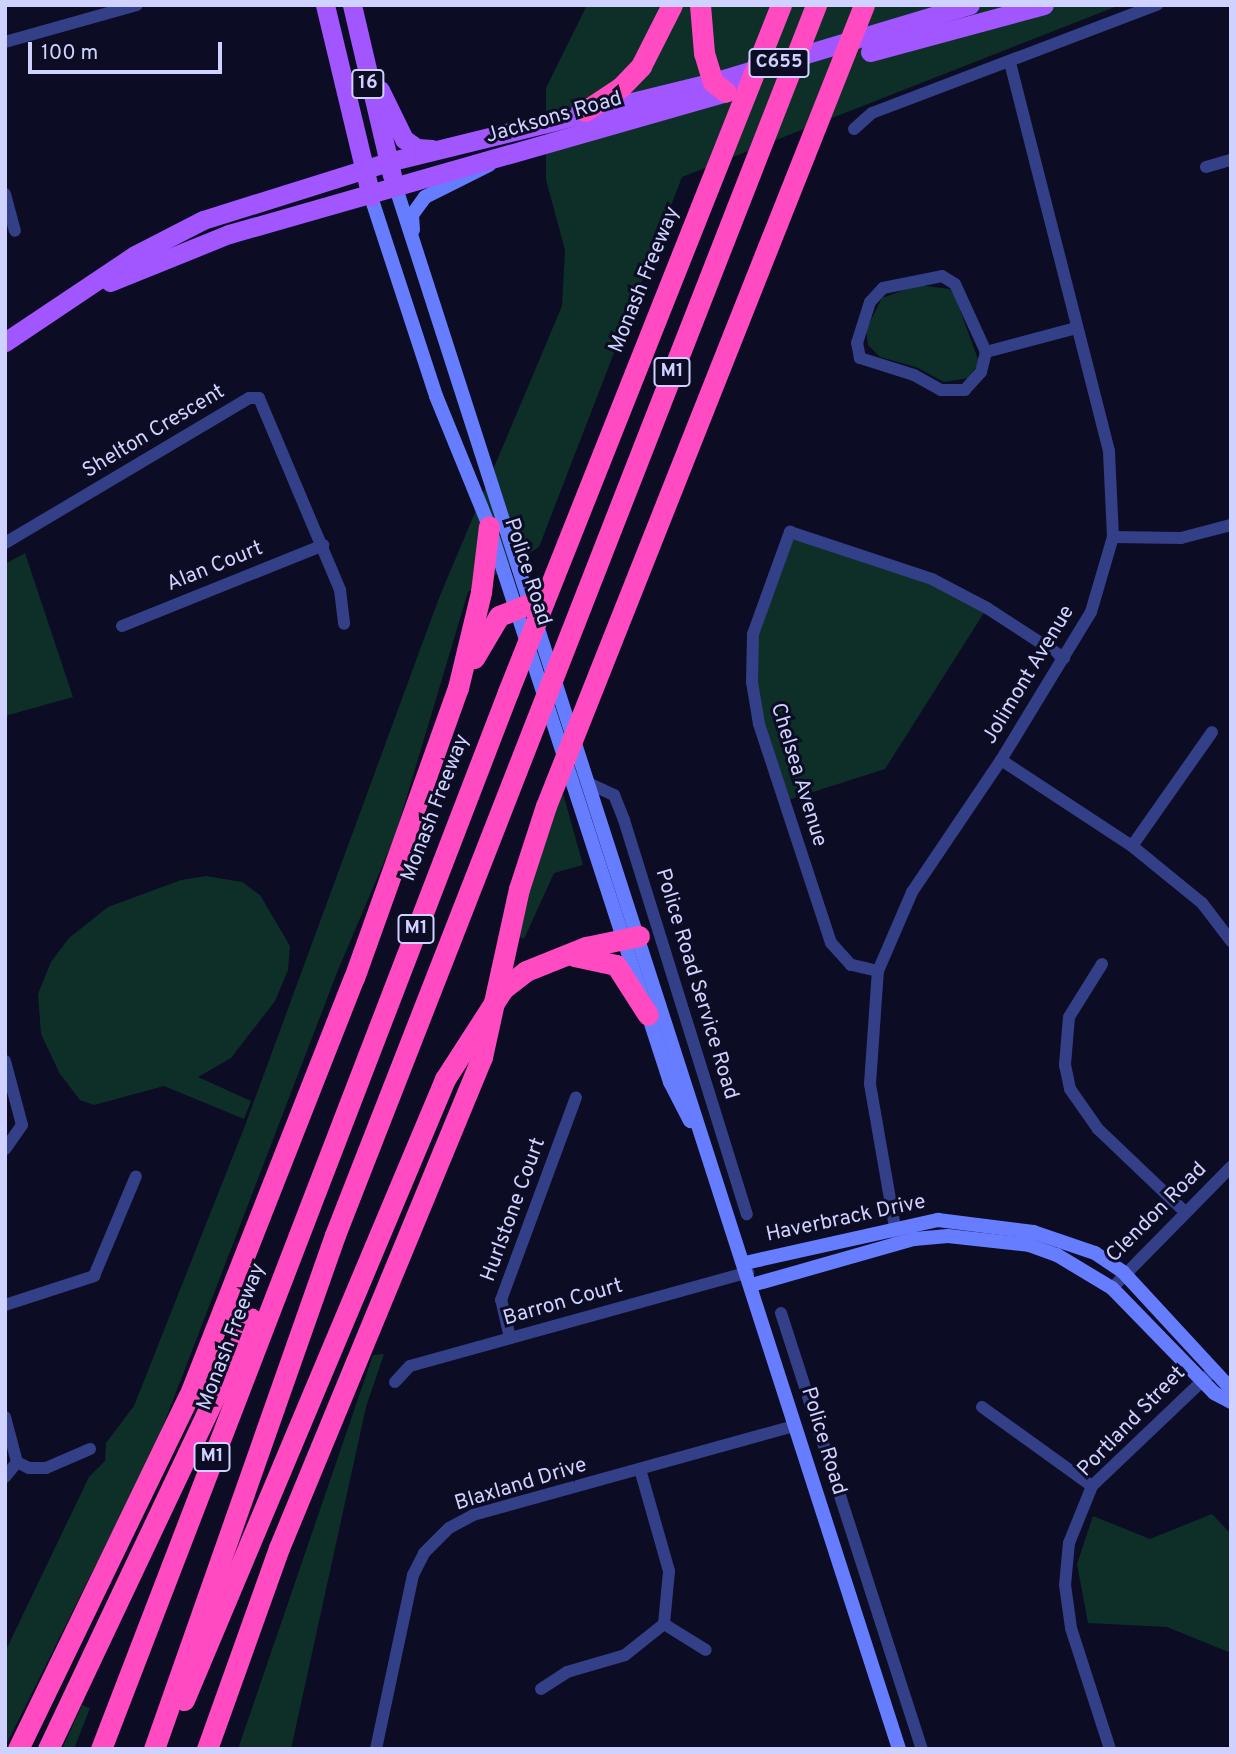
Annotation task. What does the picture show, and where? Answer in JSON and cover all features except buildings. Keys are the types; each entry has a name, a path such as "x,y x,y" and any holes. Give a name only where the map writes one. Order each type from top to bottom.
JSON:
{"highway":[{"path":"585,111 621,87 641,66 672,5"},
{"path":"700,5 704,53 720,87"},
{"name":"Monash Freeway","path":"101,1749 508,692 780,5"},
{"name":"M1","path":"154,1749 335,1235 816,5"},
{"path":"207,1749 279,1548 482,1057 519,889 546,806 741,310 829,103 864,5"},
{"path":"829,103 878,5"},
{"path":"18,1749 188,1396 354,978 458,688 481,592 489,526"},
{"path":"458,688 488,629 499,616 523,606"},
{"path":"163,1749 446,1079 503,989 549,959 631,939"},
{"path":"549,959 587,957 616,965 648,1015"},
{"path":"48,1749 324,1166"}],"main road":[{"name":"Police Road","path":"325,5 370,197 436,396 523,606 588,783 631,939 648,1015 670,1082 704,1147"},
{"name":"Police Road","path":"353,5 387,162 523,606 631,939 748,1273 793,1426 899,1749"},
{"path":"353,5 390,118 404,139 417,148 435,150"},
{"name":"Jacksons Road","path":"83,292 229,234 370,197 502,157 970,5"},
{"name":"Jacksons Road","path":"5,342 135,255 203,220 387,162 585,111 720,87 1044,5"},
{"path":"413,243 412,215 425,197 502,157"},
{"path":"436,396 445,404 453,400 448,354"},
{"name":"Haverbrack Drive","path":"748,1273 894,1227 937,1220 1006,1226 1095,1253 1123,1272 1231,1389"},
{"name":"Haverbrack Drive","path":"748,1273 898,1243 948,1236 1029,1245 1057,1255 1111,1288 1200,1379 1231,1402"}],"street":[{"path":"5,42 99,10 137,5"},
{"path":"854,130 872,113 1010,64 1157,5"},
{"name":"Jolimont Avenue","path":"898,1243 870,1084 878,971 912,892 1001,760 1091,612 1113,537 1109,451 1010,64"},
{"path":"1206,167 1231,160"},
{"path":"5,194 15,231"},
{"path":"942,276 955,284 986,352 981,372 965,390 941,390 914,375 860,358 857,343 870,302 883,288 942,276"},
{"path":"986,352 1076,328"},
{"name":"Shelton Crescent","path":"5,543 249,398 259,398 340,590 344,624"},
{"path":"1113,537 1181,538 1231,525"},
{"name":"Chelsea Avenue","path":"878,971 850,965 831,943 759,724 752,682 753,634 790,532 932,579 988,608 1064,658"},
{"name":"Alan Court","path":"122,626 323,545"},
{"path":"1132,846 1212,732"},
{"path":"1001,760 1132,846 1202,903 1231,941"},
{"name":"Police Road Service Road","path":"588,783 614,795 624,820 747,1214"},
{"path":"1102,964 1069,1017 1065,1065 1070,1088 1098,1129 1184,1211"},
{"path":"5,1061 22,1125 5,1149"},
{"name":"Hurlstone Court","path":"510,1338 501,1300 576,1097"},
{"path":"704,1147 724,1141"},
{"name":"Clendon Road","path":"1111,1288 1123,1272 1231,1167"},
{"path":"5,1305 80,1284 94,1276 136,1176"},
{"name":"Barron Court","path":"395,1381 410,1366 748,1273"},
{"path":"781,1313 922,1749"},
{"name":"Portland Street","path":"1110,1749 1071,1628 1065,1585 1069,1543 1092,1486 1200,1379 1214,1370"},
{"path":"982,1408 1092,1486"},
{"path":"5,1417 17,1462 29,1468 46,1468 90,1449"},
{"name":"Blaxland Drive","path":"376,1749 413,1575 436,1539 473,1515 793,1426"},
{"path":"5,1477 17,1462"},
{"path":"541,1689 567,1672 625,1655 664,1624 668,1571 640,1469"},
{"path":"819,1505 841,1498"},
{"path":"664,1624 706,1650"}],"green space":[{"path":"587,5 1120,5 682,177 539,547 468,592 395,836 338,970 157,1442 5,1747 5,1652 89,1477 105,1461 106,1443 134,1406 246,1123 439,598 562,306 565,250 546,180 546,88"},
{"path":"918,285 950,289 956,299 979,362 969,378 944,382 916,367 880,357 868,345 866,330 882,298"},
{"path":"790,532 932,579 987,608 885,769 785,801 759,724 753,634"},
{"path":"25,553 73,697 5,716 5,564"},
{"path":"562,790 583,865 554,873 524,939 516,935"},
{"path":"206,876 242,882 260,895 290,946 288,970 275,1001 231,1058 198,1077 251,1101 244,1119 164,1086 94,1105 80,1100 60,1074 41,1034 38,994 51,962 69,938 108,907 181,880"},
{"path":"384,1354 366,1407 291,1749 238,1749 373,1355"},
{"path":"1212,1514 1231,1534 1231,1653 1167,1627 1088,1623 1077,1564 1093,1516 1150,1539"},
{"path":"82,1705 90,1708 74,1749 62,1749"}]}
